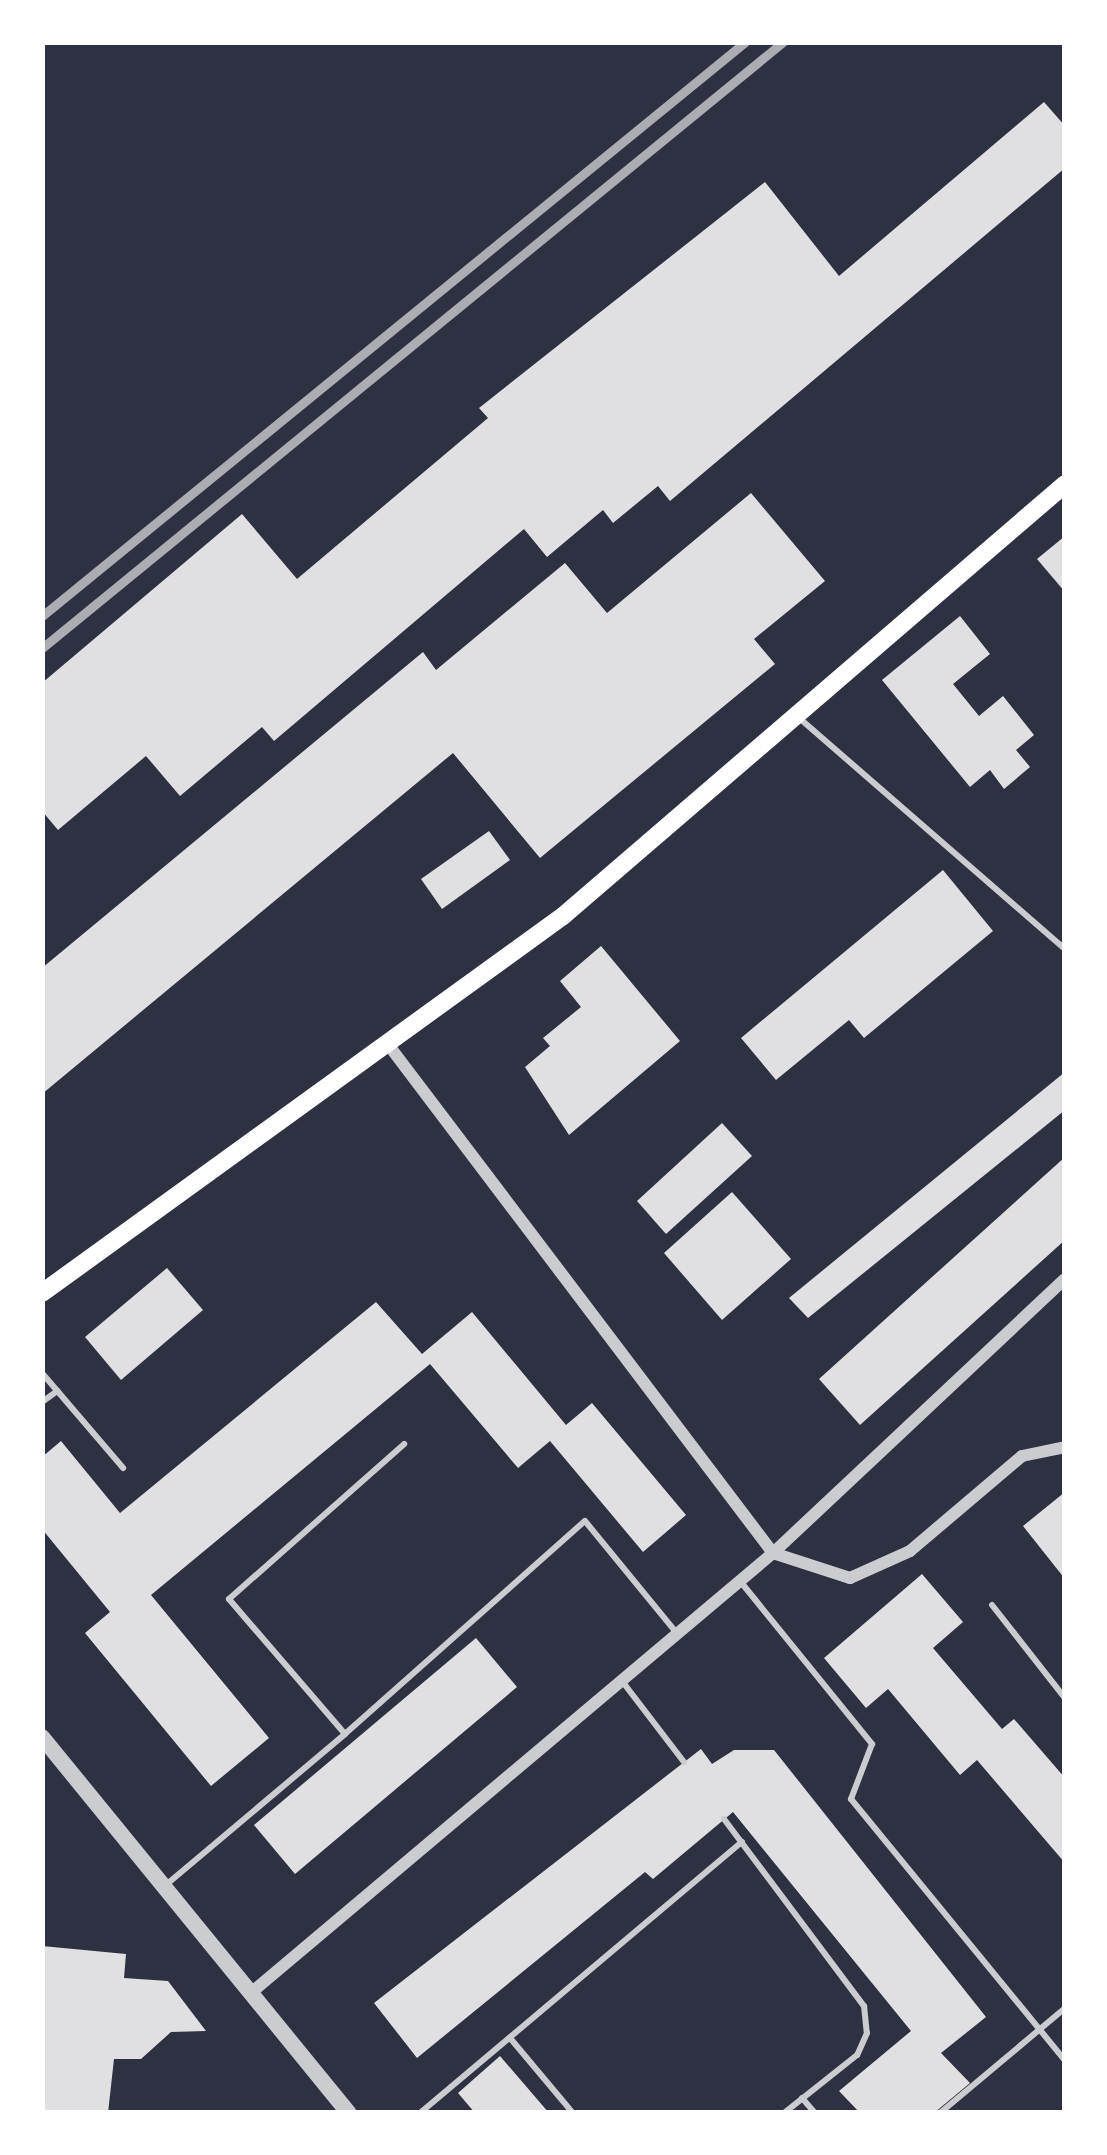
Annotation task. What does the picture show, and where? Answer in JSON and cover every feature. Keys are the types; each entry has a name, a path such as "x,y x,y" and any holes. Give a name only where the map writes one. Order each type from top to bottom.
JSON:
{"main road":[{"path":"42,1293 562,916 1065,484"}],"street":[{"path":"387,1043 773,1553 850,1578 910,1551 1022,1456 1065,1447"},
{"path":"252,1992 773,1553 1065,1279"},
{"path":"42,1737 349,2113"}],"lane":[{"path":"796,715 1065,949"},
{"path":"42,1373 123,1468"},
{"path":"42,1402 57,1391"},
{"path":"345,1734 229,1599 404,1444"},
{"path":"165,1886 585,1521 677,1634"},
{"path":"740,1581 872,1744 851,1798 1065,2060"},
{"path":"992,1605 1065,1698"},
{"path":"622,1681 684,1762"},
{"path":"724,1820 864,2006 867,2033 856,2055 784,2113"},
{"path":"420,2113 742,1842"},
{"path":"940,2113 1065,2008"},
{"path":"510,2038 573,2113"},
{"path":"802,2098 815,2113"}],"building":[{"path":"1044,102 1065,126 1065,168 670,501 658,486 613,523 603,510 547,557 524,529 274,741 262,727 180,796 146,756 58,830 42,811 42,683 242,514 297,579 488,418 479,408 765,182 839,276"},
{"path":"751,493 825,581 754,639 775,664 540,858 453,753 42,1094 42,968 423,652 436,670 565,563 607,613"},
{"path":"1065,536 1065,592 1037,559"},
{"path":"960,616 990,654 953,684 979,716 1003,696 1034,735 1016,750 1030,767 1004,789 990,770 970,787 882,680"},
{"path":"489,831 510,860 442,909 421,879"},
{"path":"943,870 993,931 864,1038 849,1020 776,1080 741,1038"},
{"path":"601,946 680,1041 569,1135 525,1067 550,1046 543,1038 581,1007 560,981"},
{"path":"1065,1072 1065,1110 808,1318 789,1298"},
{"path":"722,1123 752,1156 666,1234 637,1201"},
{"path":"1065,1157 1065,1240 860,1425 819,1379"},
{"path":"732,1192 791,1259 722,1320 664,1253"},
{"path":"167,1268 203,1310 121,1380 85,1337"},
{"path":"376,1302 422,1354 472,1312 566,1425 592,1403 686,1515 643,1552 550,1441 518,1468 430,1364 151,1595 269,1738 211,1786 85,1633 110,1612 42,1529 42,1457 61,1441 120,1513"},
{"path":"1065,1492 1065,1579 1023,1526"},
{"path":"922,1574 963,1622 933,1648 1002,1729 1014,1719 1065,1778 1065,1863 977,1760 960,1775 888,1689 866,1708 824,1658"},
{"path":"476,1638 517,1687 295,1874 254,1825"},
{"path":"701,1749 712,1764 734,1750 774,1750 986,2017 941,2053 970,2083 934,2113 860,2113 839,2091 911,2031 733,1812 653,1879 645,1872 417,2058 374,2003"},
{"path":"42,1946 126,1954 124,1978 168,1981 206,2031 171,2032 141,2059 114,2059 108,2113 42,2113"},
{"path":"500,2056 549,2113 475,2113 458,2093"}],"railway":[{"path":"42,616 745,42"},
{"path":"42,648 783,42"}]}
